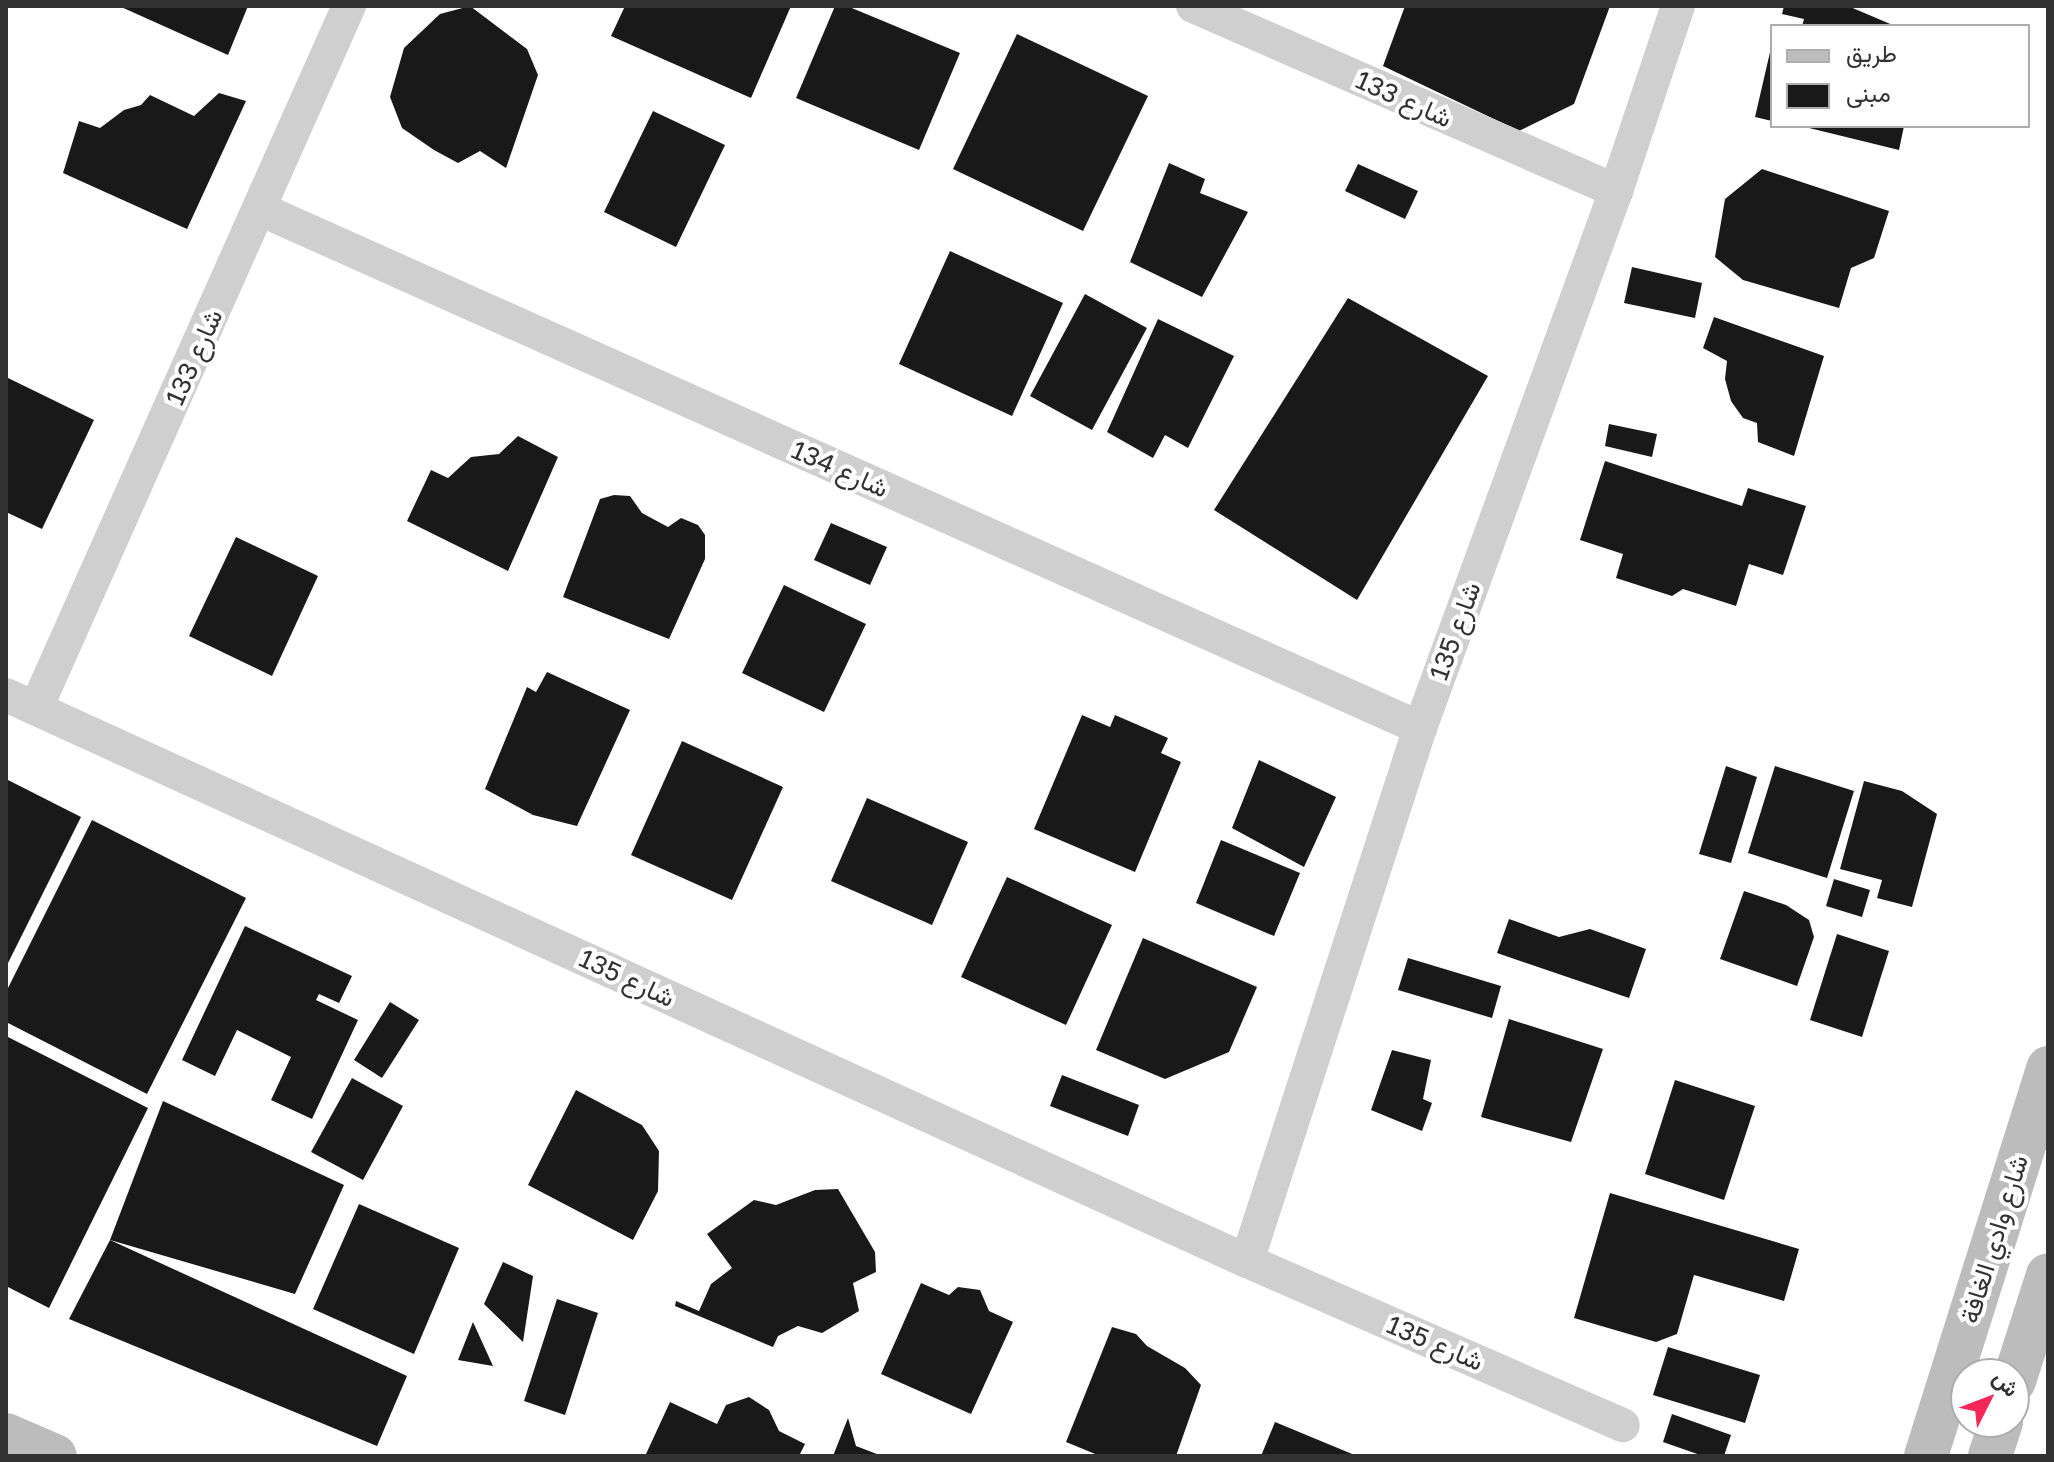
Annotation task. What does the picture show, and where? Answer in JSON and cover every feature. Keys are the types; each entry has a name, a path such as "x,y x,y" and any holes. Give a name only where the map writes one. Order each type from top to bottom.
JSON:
{"street":[{"name":"شارع 133","path":"21,702 260,209 349,6"},
{"name":"شارع 133","path":"1193,6 1616,191"},
{"name":"شارع 135","path":"1247,1261 1420,728 1616,191 1678,6"},
{"name":"شارع 134","path":"260,209 1420,728"},
{"name":"شارع 135","path":"21,702 1247,1261 1623,1425"},
{"name":"شارع وادي الغافة","path":"1926,1456 2048,1068"},
{"path":"2021,1358 2048,1275"},
{"path":"6,1435 55,1456"}],"building":[{"path":"119,6 248,6 228,55"},
{"path":"470,6 527,49 538,75 506,168 480,151 458,163 434,150 402,128 390,97 404,48 440,14"},
{"path":"625,6 791,6 751,98 611,36"},
{"path":"835,6 847,6 960,53 919,150 796,98"},
{"path":"1405,6 1610,6 1574,104 1519,131 1383,66"},
{"path":"1784,6 1848,6 1890,24 1803,24 1804,19 1782,14"},
{"path":"1017,34 1148,96 1083,231 953,169"},
{"path":"1770,52 1770,121 1755,117"},
{"path":"219,93 246,101 187,229 63,173 79,121 100,128 124,110 141,105 150,95 194,116"},
{"path":"653,111 725,145 676,247 604,212"},
{"path":"1809,128 1904,128 1899,150"},
{"path":"1169,163 1205,179 1200,193 1248,212 1202,297 1130,262"},
{"path":"1358,164 1418,191 1405,219 1345,191"},
{"path":"1762,169 1889,211 1874,258 1851,268 1839,308 1743,280 1715,257 1725,199"},
{"path":"950,251 1063,303 1012,416 899,364"},
{"path":"1632,267 1702,283 1695,318 1624,303"},
{"path":"1085,294 1147,328 1092,430 1030,396"},
{"path":"1348,298 1488,376 1357,600 1214,510"},
{"path":"1714,317 1824,356 1794,456 1758,442 1757,423 1743,418 1731,401 1725,379 1727,361 1703,348"},
{"path":"1158,319 1234,356 1188,448 1165,435 1153,458 1107,432"},
{"path":"6,377 94,420 42,529 6,512"},
{"path":"1609,424 1657,434 1652,457 1605,446"},
{"path":"518,436 558,457 508,571 407,521 431,470 448,478 471,457 499,454"},
{"path":"1605,461 1742,506 1748,488 1806,506 1783,575 1749,564 1736,606 1683,589 1672,596 1616,578 1623,554 1580,540"},
{"path":"614,495 630,496 642,513 668,527 681,518 698,525 705,535 705,559 669,639 563,597 600,499"},
{"path":"831,523 887,547 870,585 814,560"},
{"path":"236,537 318,576 272,676 189,636"},
{"path":"784,585 866,624 824,712 742,673"},
{"path":"547,672 630,710 577,826 533,815 485,789 527,687 536,692"},
{"path":"1082,715 1110,727 1115,715 1168,738 1161,753 1181,762 1135,872 1034,829"},
{"path":"682,741 783,787 732,900 631,855"},
{"path":"1259,760 1336,797 1304,867 1232,828"},
{"path":"1726,766 1757,777 1731,863 1699,854"},
{"path":"1775,766 1854,791 1827,878 1748,853"},
{"path":"6,779 81,817 6,967"},
{"path":"1864,781 1902,791 1937,814 1912,907 1877,898 1882,880 1840,869"},
{"path":"867,798 968,842 932,925 831,881"},
{"path":"92,820 246,898 147,1094 6,1022 6,992"},
{"path":"1221,840 1300,873 1274,936 1196,903"},
{"path":"1007,877 1112,925 1066,1025 961,977"},
{"path":"1834,879 1870,890 1862,917 1826,906"},
{"path":"1744,891 1786,905 1809,920 1814,937 1797,986 1720,959"},
{"path":"1509,919 1559,937 1590,929 1646,949 1629,998 1497,953"},
{"path":"245,926 352,976 339,1003 319,994 316,1000 358,1020 312,1119 271,1100 291,1057 237,1030 215,1076 182,1060"},
{"path":"1837,934 1889,951 1862,1037 1810,1020"},
{"path":"1143,938 1257,987 1229,1052 1165,1079 1096,1050"},
{"path":"1408,958 1501,986 1492,1018 1398,990"},
{"path":"390,1002 419,1020 382,1078 354,1060"},
{"path":"1509,1019 1603,1049 1571,1142 1481,1117"},
{"path":"6,1036 148,1108 49,1308 6,1286"},
{"path":"1392,1050 1431,1060 1423,1099 1432,1103 1422,1131 1371,1110"},
{"path":"1062,1075 1139,1105 1128,1136 1050,1106"},
{"path":"352,1078 403,1106 363,1180 311,1152"},
{"path":"1675,1080 1755,1106 1724,1200 1645,1174"},
{"path":"576,1090 642,1125 659,1151 658,1191 633,1240 528,1185"},
{"path":"163,1101 344,1185 295,1294 110,1240"},
{"path":"838,1189 875,1252 876,1272 853,1283 859,1311 822,1333 798,1326 778,1336 773,1347 675,1306 676,1301 699,1311 711,1284 732,1268 707,1234 754,1200 776,1205 815,1190"},
{"path":"1610,1193 1799,1249 1784,1301 1694,1275 1677,1334 1656,1342 1574,1318"},
{"path":"359,1204 459,1248 414,1354 313,1309"},
{"path":"110,1240 407,1376 377,1446 69,1319"},
{"path":"503,1262 533,1276 523,1342 484,1304"},
{"path":"921,1283 949,1295 958,1287 980,1290 989,1311 1013,1322 971,1414 881,1374"},
{"path":"557,1299 598,1313 565,1415 524,1401"},
{"path":"473,1322 493,1366 458,1360"},
{"path":"1112,1327 1136,1334 1147,1346 1185,1368 1201,1385 1176,1456 1100,1456 1066,1442"},
{"path":"1668,1347 1760,1375 1745,1423 1653,1395"},
{"path":"749,1397 769,1410 779,1431 805,1444 799,1456 646,1454 670,1402 717,1424 726,1405"},
{"path":"1672,1414 1731,1435 1724,1456 1703,1456 1663,1442"},
{"path":"848,1418 856,1446 882,1456 833,1456"},
{"path":"1275,1422 1357,1456 1261,1456"}]}
